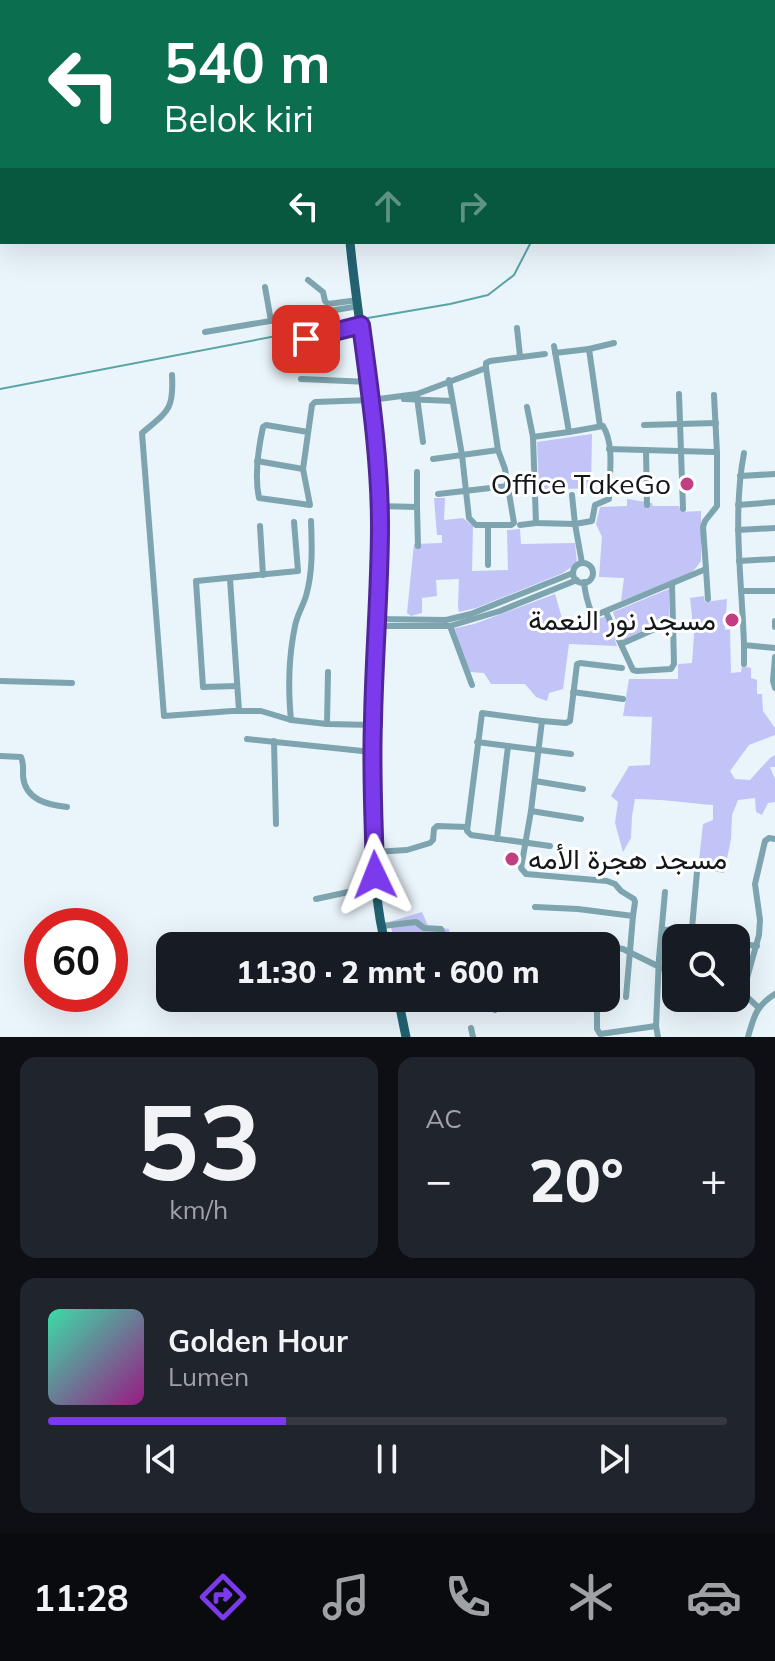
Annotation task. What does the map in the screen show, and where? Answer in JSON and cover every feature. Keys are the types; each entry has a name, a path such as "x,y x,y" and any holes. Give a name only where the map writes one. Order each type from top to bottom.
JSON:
{"main road":[{"path":"350,244 377,460 379,506 372,752 376,886 383,932"},
{"path":"401,1012 406,1037"}],"street":[{"path":"308,280 323,292 328,304 358,305"},
{"path":"265,287 271,321"},
{"path":"205,332 358,305"},
{"path":"331,333 360,324"},
{"path":"517,328 520,356"},
{"path":"569,432 554,349 589,349 614,343"},
{"path":"589,349 600,426"},
{"path":"449,380 469,518 476,525 513,525 508,486 498,450 486,363 545,354"},
{"path":"417,396 449,380 486,368"},
{"path":"172,375 173,398 163,415 142,433 164,716 261,711 291,720 373,725"},
{"path":"301,379 369,382"},
{"path":"679,394 683,509"},
{"path":"708,599 703,527 717,506 714,395"},
{"path":"417,396 423,442"},
{"path":"308,432 264,426 257,461 258,495 262,499 310,505 303,469 312,405 315,402 417,396 452,401"},
{"path":"527,407 533,437 536,523"},
{"path":"644,425 716,423"},
{"path":"520,525 592,521 595,505 609,500 606,429 600,426 533,437"},
{"path":"609,449 717,453"},
{"path":"433,459 498,450"},
{"path":"646,450 647,505"},
{"path":"744,453 738,505 744,664"},
{"path":"257,461 303,469"},
{"path":"417,472 418,546"},
{"path":"740,476 775,474"},
{"path":"438,494 508,486"},
{"path":"572,495 582,563"},
{"path":"738,505 775,502"},
{"path":"379,506 417,507"},
{"path":"291,720 293,635 295,621 307,593 312,560 311,521"},
{"path":"237,686 203,687 196,581 298,571 294,522"},
{"path":"260,526 263,575"},
{"path":"488,526 488,565"},
{"path":"738,530 775,528"},
{"path":"739,561 775,559"},
{"path":"582,563 592,570 591,577 584,582 588,606 596,615 706,569"},
{"path":"575,577 577,565 582,563"},
{"path":"395,623 446,620 575,577 585,582"},
{"path":"376,623 450,626 500,611 575,577"},
{"path":"230,579 239,711"},
{"path":"606,612 631,669 671,669 674,664 672,584"},
{"path":"741,591 775,591"},
{"path":"621,644 673,621"},
{"path":"775,621 775,627"},
{"path":"450,626 472,685"},
{"path":"744,645 775,648"},
{"path":"775,657 775,688"},
{"path":"550,846 468,833 482,713 569,722 578,663 622,668"},
{"path":"327,724 328,672"},
{"path":"0,681 72,683"},
{"path":"573,692 623,699"},
{"path":"542,721 521,868 524,873 611,882 634,899 626,997"},
{"path":"247,739 372,752"},
{"path":"274,741 276,824"},
{"path":"477,742 571,754"},
{"path":"497,839 508,746"},
{"path":"0,756 21,757 23,780 35,798 67,807"},
{"path":"535,781 583,789"},
{"path":"531,811 581,819"},
{"path":"374,852 407,850 430,843 437,826 467,827"},
{"path":"759,1008 744,992 757,946 760,920 756,878 765,841 775,839"},
{"path":"692,924 697,872"},
{"path":"316,899 376,886"},
{"path":"662,924 665,892"},
{"path":"535,907 633,916"},
{"path":"382,926 416,922 424,928 441,929 442,932"},
{"path":"658,1037 656,1026 662,930"},
{"path":"750,945 757,946"},
{"path":"620,949 662,968"},
{"path":"658,994 662,995"},
{"path":"748,1037 754,1013 763,1001 775,994"},
{"path":"597,1012 600,1034 656,1026"},
{"path":"471,1028 473,1037"}],"shaded area":[{"path":"592,434 591,488 539,490 537,442"},
{"path":"434,498 445,498 444,520 463,518 473,526 472,571 508,570 507,530 520,529 521,544 575,543 577,563 563,573 459,612 459,579 436,580 437,596 422,598 422,613 411,616 407,613 414,544 442,543 442,535 437,535"},
{"path":"627,499 652,503 653,506 679,506 681,512 701,511 701,561 690,573 621,601 624,578 599,577 602,537 596,524 600,507 627,506"},
{"path":"669,589 669,619 623,640 613,612"},
{"path":"555,594 565,629 607,616 617,646 569,644 563,689 549,693 547,701 536,697 525,684 491,684 484,673 470,672 452,629"},
{"path":"704,596 705,602 727,599 725,630 730,629 731,673 741,672 742,666 751,668 751,678 757,680 757,694 762,694 763,711 775,728 775,735 749,745 730,771 735,779 750,780 775,755 775,767 770,767 775,779 775,802 768,803 762,815 756,812 755,798 738,800 732,815 724,873 698,869 703,824 713,820 713,805 635,799 631,838 623,852 615,823 618,802 611,796 629,766 650,765 652,717 623,716 629,679 678,679 678,664 692,663 694,635 690,598"},
{"path":"422,912 428,926 449,929 450,932 392,932 389,922"}],"waterway":[{"path":"362,319 488,295 514,275 530,244"},
{"path":"0,389 355,321"}],"place":[{"name":"Office TakeGo","path":"687,484"},
{"name":"مسجد نور النعمة","path":"732,620"},
{"name":"مسجد هجرة الأمه","path":"512,859"}],"route":[{"path":"306,339 361,325 369,382 380,528 373,725 375,875"}]}
